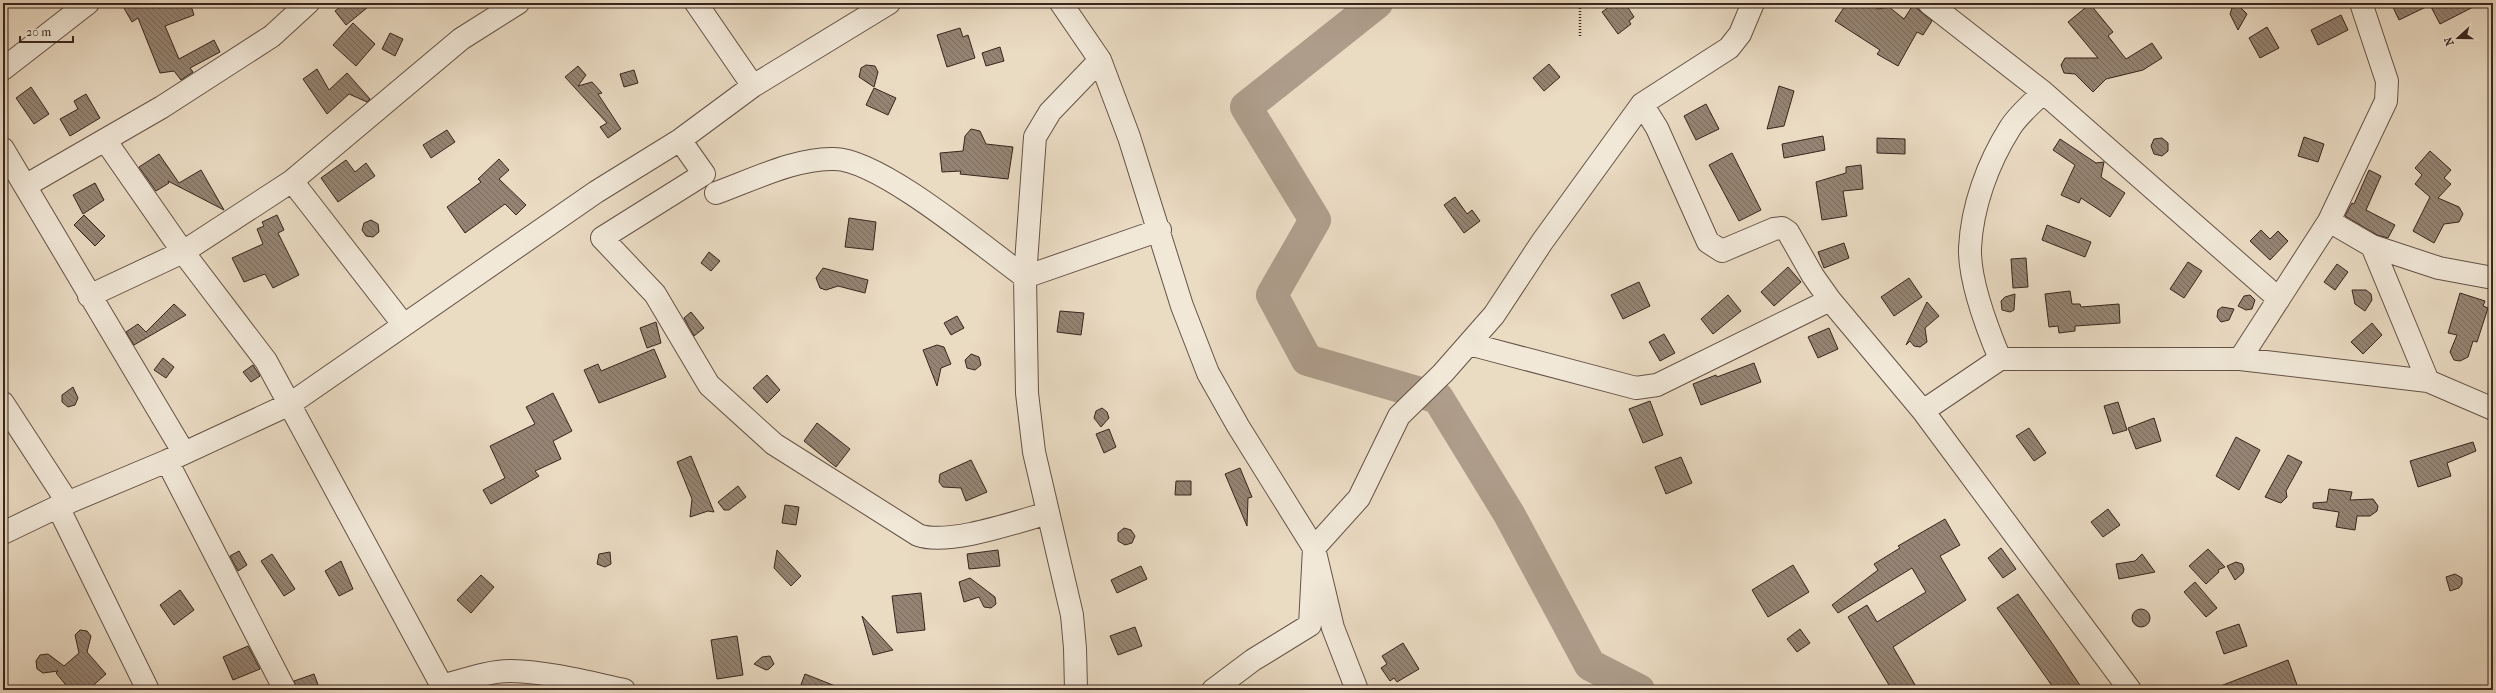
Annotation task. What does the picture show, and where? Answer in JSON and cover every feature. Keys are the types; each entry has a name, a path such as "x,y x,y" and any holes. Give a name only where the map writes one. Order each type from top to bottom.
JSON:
{"street":[{"path":"3,69 88,3"},
{"path":"25,186 162,107 272,36 308,3"},
{"path":"89,296 183,252 292,181 461,40 518,3"},
{"path":"696,3 753,86"},
{"path":"3,533 63,505 176,457 290,404 403,324 596,192 680,140 753,86 889,3"},
{"path":"1061,3 1100,60 1129,137 1160,230 1182,306 1208,373 1238,426 1314,548 1333,628 1357,690"},
{"path":"1213,690 1253,660 1310,625 1314,548 1359,498 1399,416 1443,373 1494,315 1542,242 1642,104 1729,48 1740,34 1753,3"},
{"path":"1929,3 2043,92 2279,299"},
{"path":"2240,359 2329,221 2386,102 2388,93 2387,81 2361,3"},
{"path":"1076,690 1075,648 1072,615 1034,452 1027,393 1025,277 1035,137 1050,112 1100,60"},
{"path":"2000,358 1985,323 1976,289 1970,249 1974,214 1986,176 2011,127 2043,92"},
{"path":"1642,104 1657,128 1708,242 1722,251 1774,229 1782,228 1788,232 1813,276 1830,300 1923,410 2130,690"},
{"path":"105,140 183,252 266,361 290,404 437,688 480,675 510,671 570,678 624,690"},
{"path":"680,140 704,174 602,238 655,294 709,385 774,444 918,535 934,539 985,530 1048,513"},
{"path":"3,149 89,296 176,457 285,690"},
{"path":"716,193 810,160 836,158 863,165 904,189 1025,277"},
{"path":"292,181 403,324"},
{"path":"2329,221 2372,246 2439,268 2493,278"},
{"path":"1025,277 1160,230"},
{"path":"2372,246 2428,381"},
{"path":"1469,344 1616,383 1647,388 1657,385 1830,300"},
{"path":"1923,410 2000,358 2240,359 2428,381 2493,409"},
{"path":"3,404 63,505 148,690"}],"path":[{"path":"1580,3 1580,36"}],"building":[{"path":"121,3 190,3 194,15 165,26 179,59 214,40 220,52 190,68 193,72 181,80 174,71 160,73 138,18 132,22"},
{"path":"345,3 373,3 346,25 335,11"},
{"path":"1615,3 1625,3 1634,17 1629,21 1631,24 1618,34 1602,12"},
{"path":"1847,3 1869,3 1878,9 1889,7 1904,19 1913,5 1932,21 1923,35 1917,32 1898,66 1877,54 1880,50 1835,21"},
{"path":"2391,3 2481,3 2440,24 2430,5 2399,20"},
{"path":"2090,4 2113,32 2108,36 2126,59 2152,43 2162,58 2143,70 2106,79 2093,92 2075,74 2064,73 2061,65 2065,58 2098,58 2068,22"},
{"path":"2238,5 2247,14 2238,30 2230,14 2232,8"},
{"path":"2341,15 2348,30 2318,45 2311,30"},
{"path":"353,23 375,44 356,66 333,45"},
{"path":"2267,27 2279,48 2260,58 2249,38"},
{"path":"960,28 963,37 968,35 975,58 947,67 937,35"},
{"path":"390,33 403,39 395,56 382,49"},
{"path":"1000,47 1004,61 986,66 982,53"},
{"path":"1549,64 1560,77 1544,91 1533,78"},
{"path":"866,65 875,66 878,72 874,87 859,77 861,68"},
{"path":"578,66 586,75 578,86 592,82 602,93 598,94 621,129 608,138 600,127 607,123 565,77"},
{"path":"317,69 329,90 347,73 370,99 367,102 349,94 327,114 303,79"},
{"path":"634,70 638,83 624,87 620,74"},
{"path":"1779,86 1794,91 1784,126 1767,129"},
{"path":"31,87 49,114 34,124 16,98"},
{"path":"874,88 896,98 888,115 866,105"},
{"path":"86,94 100,118 70,136 60,119 78,109 74,101"},
{"path":"1706,104 1719,129 1696,140 1684,116"},
{"path":"971,129 980,131 986,144 1013,147 1008,179 960,174 961,171 942,172 940,153 963,151 965,136"},
{"path":"447,130 455,142 431,158 423,145"},
{"path":"1823,136 1825,150 1784,158 1782,144"},
{"path":"2304,137 2324,144 2318,162 2298,156"},
{"path":"1877,138 1905,139 1905,154 1877,153"},
{"path":"2162,138 2168,143 2168,151 2162,156 2154,154 2151,146 2154,139"},
{"path":"2060,139 2096,163 2104,162 2101,177 2125,193 2110,217 2081,198 2079,203 2061,195 2075,165 2053,150"},
{"path":"2430,151 2451,170 2444,178 2451,184 2438,198 2459,207 2463,214 2459,222 2444,224 2434,243 2413,231 2430,197 2415,184 2422,175 2415,168"},
{"path":"1732,153 1761,210 1739,221 1709,165"},
{"path":"159,154 179,183 201,170 224,210 168,181 169,183 156,191 139,167"},
{"path":"499,159 509,170 499,179 526,205 516,215 505,204 465,233 447,207 481,182 478,179"},
{"path":"346,160 355,172 366,163 375,176 338,202 321,178"},
{"path":"1861,165 1863,189 1843,191 1847,216 1822,220 1816,182 1846,173 1846,167"},
{"path":"2369,170 2381,176 2366,210 2395,225 2388,238 2377,235 2345,216 2352,203 2354,204"},
{"path":"95,183 104,200 83,214 73,195"},
{"path":"1455,197 1467,214 1472,210 1480,221 1464,233 1444,205"},
{"path":"84,215 105,236 95,246 74,225"},
{"path":"277,215 284,230 278,233 299,275 273,288 265,274 244,282 232,258 263,244 257,229 264,226 262,222"},
{"path":"849,218 876,222 873,250 845,247"},
{"path":"371,220 378,224 379,232 373,237 366,236 362,230 364,223"},
{"path":"2047,225 2091,242 2085,257 2042,240"},
{"path":"2261,230 2270,239 2278,231 2288,241 2270,260 2250,241"},
{"path":"1844,243 1849,258 1824,268 1818,252"},
{"path":"709,252 720,261 711,271 701,263"},
{"path":"2026,258 2028,287 2013,288 2011,259"},
{"path":"2188,262 2202,271 2184,298 2170,289"},
{"path":"2337,264 2348,272 2335,290 2324,282"},
{"path":"1788,267 1801,282 1774,306 1761,292"},
{"path":"823,268 868,280 865,293 838,286 826,290 820,288 816,278"},
{"path":"1909,278 1922,297 1894,316 1881,297"},
{"path":"1639,282 1650,306 1623,319 1611,295"},
{"path":"2352,290 2366,290 2371,294 2372,300 2365,311 2355,304"},
{"path":"2070,291 2072,304 2080,304 2081,307 2119,304 2120,323 2075,326 2075,331 2059,333 2058,326 2049,327 2045,294"},
{"path":"2460,293 2485,301 2483,306 2488,308 2477,342 2473,341 2468,357 2460,361 2454,360 2450,352 2457,335 2448,333"},
{"path":"2015,294 2014,310 2010,312 2002,310 2001,301 2005,297"},
{"path":"1728,295 1741,311 1713,334 1701,319"},
{"path":"2250,295 2255,300 2252,309 2246,310 2238,306 2244,296"},
{"path":"1927,302 1939,316 1925,328 1927,342 1920,347 1914,346 1910,341 1906,345"},
{"path":"174,304 186,315 134,345 126,332 138,324 146,332"},
{"path":"2222,307 2234,309 2229,320 2221,322 2217,317 2218,310"},
{"path":"1060,311 1084,313 1081,335 1057,332"},
{"path":"691,312 704,328 694,336 684,318"},
{"path":"957,316 964,328 951,335 944,323"},
{"path":"656,322 661,343 647,348 640,328"},
{"path":"2372,323 2382,335 2363,354 2351,342"},
{"path":"1829,328 1838,349 1818,358 1808,337"},
{"path":"1664,334 1675,353 1660,361 1649,342"},
{"path":"937,345 944,347 951,364 941,368 937,386 923,350"},
{"path":"654,349 666,377 599,403 584,370 598,364 601,371"},
{"path":"971,354 979,357 981,365 975,370 967,368 965,360"},
{"path":"163,358 174,367 166,378 154,370"},
{"path":"1754,363 1761,382 1701,405 1693,384"},
{"path":"253,365 260,376 251,382 243,372"},
{"path":"767,375 780,390 767,403 753,388"},
{"path":"73,387 78,398 75,405 68,407 62,402 62,395"},
{"path":"553,393 572,431 553,441 561,459 535,471 539,476 491,504 483,490 505,478 490,446 535,424 526,407"},
{"path":"1650,401 1663,435 1643,443 1629,409"},
{"path":"2118,402 2127,430 2113,434 2104,406"},
{"path":"1102,408 1107,412 1109,418 1101,427 1094,418 1096,411"},
{"path":"2154,418 2161,441 2136,449 2128,428"},
{"path":"817,423 850,449 836,467 804,441"},
{"path":"2029,428 2046,453 2034,461 2016,436"},
{"path":"1109,429 1116,447 1104,453 1096,434"},
{"path":"2236,437 2260,450 2239,490 2216,476"},
{"path":"2473,442 2476,451 2447,463 2451,476 2418,487 2410,461"},
{"path":"2288,455 2302,462 2286,491 2287,497 2281,503 2265,497"},
{"path":"691,456 714,512 708,511 690,517 692,499 677,462"},
{"path":"1681,457 1692,483 1666,494 1655,467"},
{"path":"971,460 987,492 966,501 961,488 943,487 939,482 940,474"},
{"path":"1240,468 1252,497 1248,498 1247,526 1225,474"},
{"path":"1176,481 1191,481 1191,495 1175,495"},
{"path":"738,486 746,497 729,510 724,510 718,502"},
{"path":"2329,489 2352,492 2350,500 2373,499 2378,506 2377,511 2370,516 2357,516 2355,530 2336,527 2339,512 2313,508 2313,503 2327,502"},
{"path":"785,505 799,507 796,525 782,523"},
{"path":"2108,509 2120,525 2103,537 2091,522"},
{"path":"1945,519 1960,545 1940,556 1966,600 1893,647 1918,690 1892,690 1848,617 1867,605 1877,622 1926,592 1912,568 1838,613 1832,605 1878,570 1874,564 1900,548 1898,546"},
{"path":"1124,528 1131,530 1135,536 1132,543 1125,545 1118,541 1118,533"},
{"path":"2001,548 2016,569 2003,578 1988,558"},
{"path":"2208,549 2225,567 2218,570 2219,572 2206,584 2189,566"},
{"path":"777,550 801,576 791,586 774,568"},
{"path":"998,550 1000,566 969,569 967,554"},
{"path":"239,551 247,565 238,571 230,556"},
{"path":"610,552 611,564 605,567 597,564 599,554"},
{"path":"272,554 295,589 284,596 261,561"},
{"path":"2142,554 2155,572 2119,579 2116,564 2135,561"},
{"path":"341,561 353,589 339,596 325,571"},
{"path":"2236,562 2242,564 2244,569 2243,573 2235,580 2227,566"},
{"path":"1793,565 1809,592 1768,617 1752,590"},
{"path":"1141,566 1147,579 1117,593 1111,580"},
{"path":"2455,574 2462,578 2462,584 2459,588 2450,591 2446,577"},
{"path":"481,575 494,587 471,613 457,600"},
{"path":"970,578 995,597 996,604 991,608 984,607 979,597 964,602 959,582"},
{"path":"2195,582 2217,608 2206,617 2184,592"},
{"path":"180,590 194,610 174,625 160,605"},
{"path":"921,593 925,630 897,633 892,596"},
{"path":"2018,594 2083,690 2055,690 1997,608"},
{"path":"2141,609 2147,612 2150,618 2147,624 2141,627 2135,624 2132,618 2135,612"},
{"path":"862,616 893,650 873,655"},
{"path":"2239,624 2247,646 2224,654 2216,632"},
{"path":"1135,627 1142,646 1118,655 1110,636"},
{"path":"1800,629 1810,643 1797,652 1787,639"},
{"path":"80,630 87,631 91,636 87,652 106,674 88,690 70,690 56,673 58,671 43,673 37,669 36,661 40,655 48,654 64,666 79,653 75,635"},
{"path":"737,636 743,675 717,679 711,640"},
{"path":"1403,643 1419,669 1397,682 1394,678 1390,681 1381,668 1387,664 1382,656"},
{"path":"248,646 260,669 233,680 223,657"},
{"path":"770,656 774,664 769,669 766,670 754,664 762,657"},
{"path":"2288,660 2297,685 2284,690 2210,690"},
{"path":"314,674 320,690 297,690 294,681"},
{"path":"805,674 843,689 843,690 799,690"}],"waterway":[{"path":"1377,3 1246,107 1315,220 1272,295 1307,360 1438,398 1509,514 1590,665 1639,690"}]}
